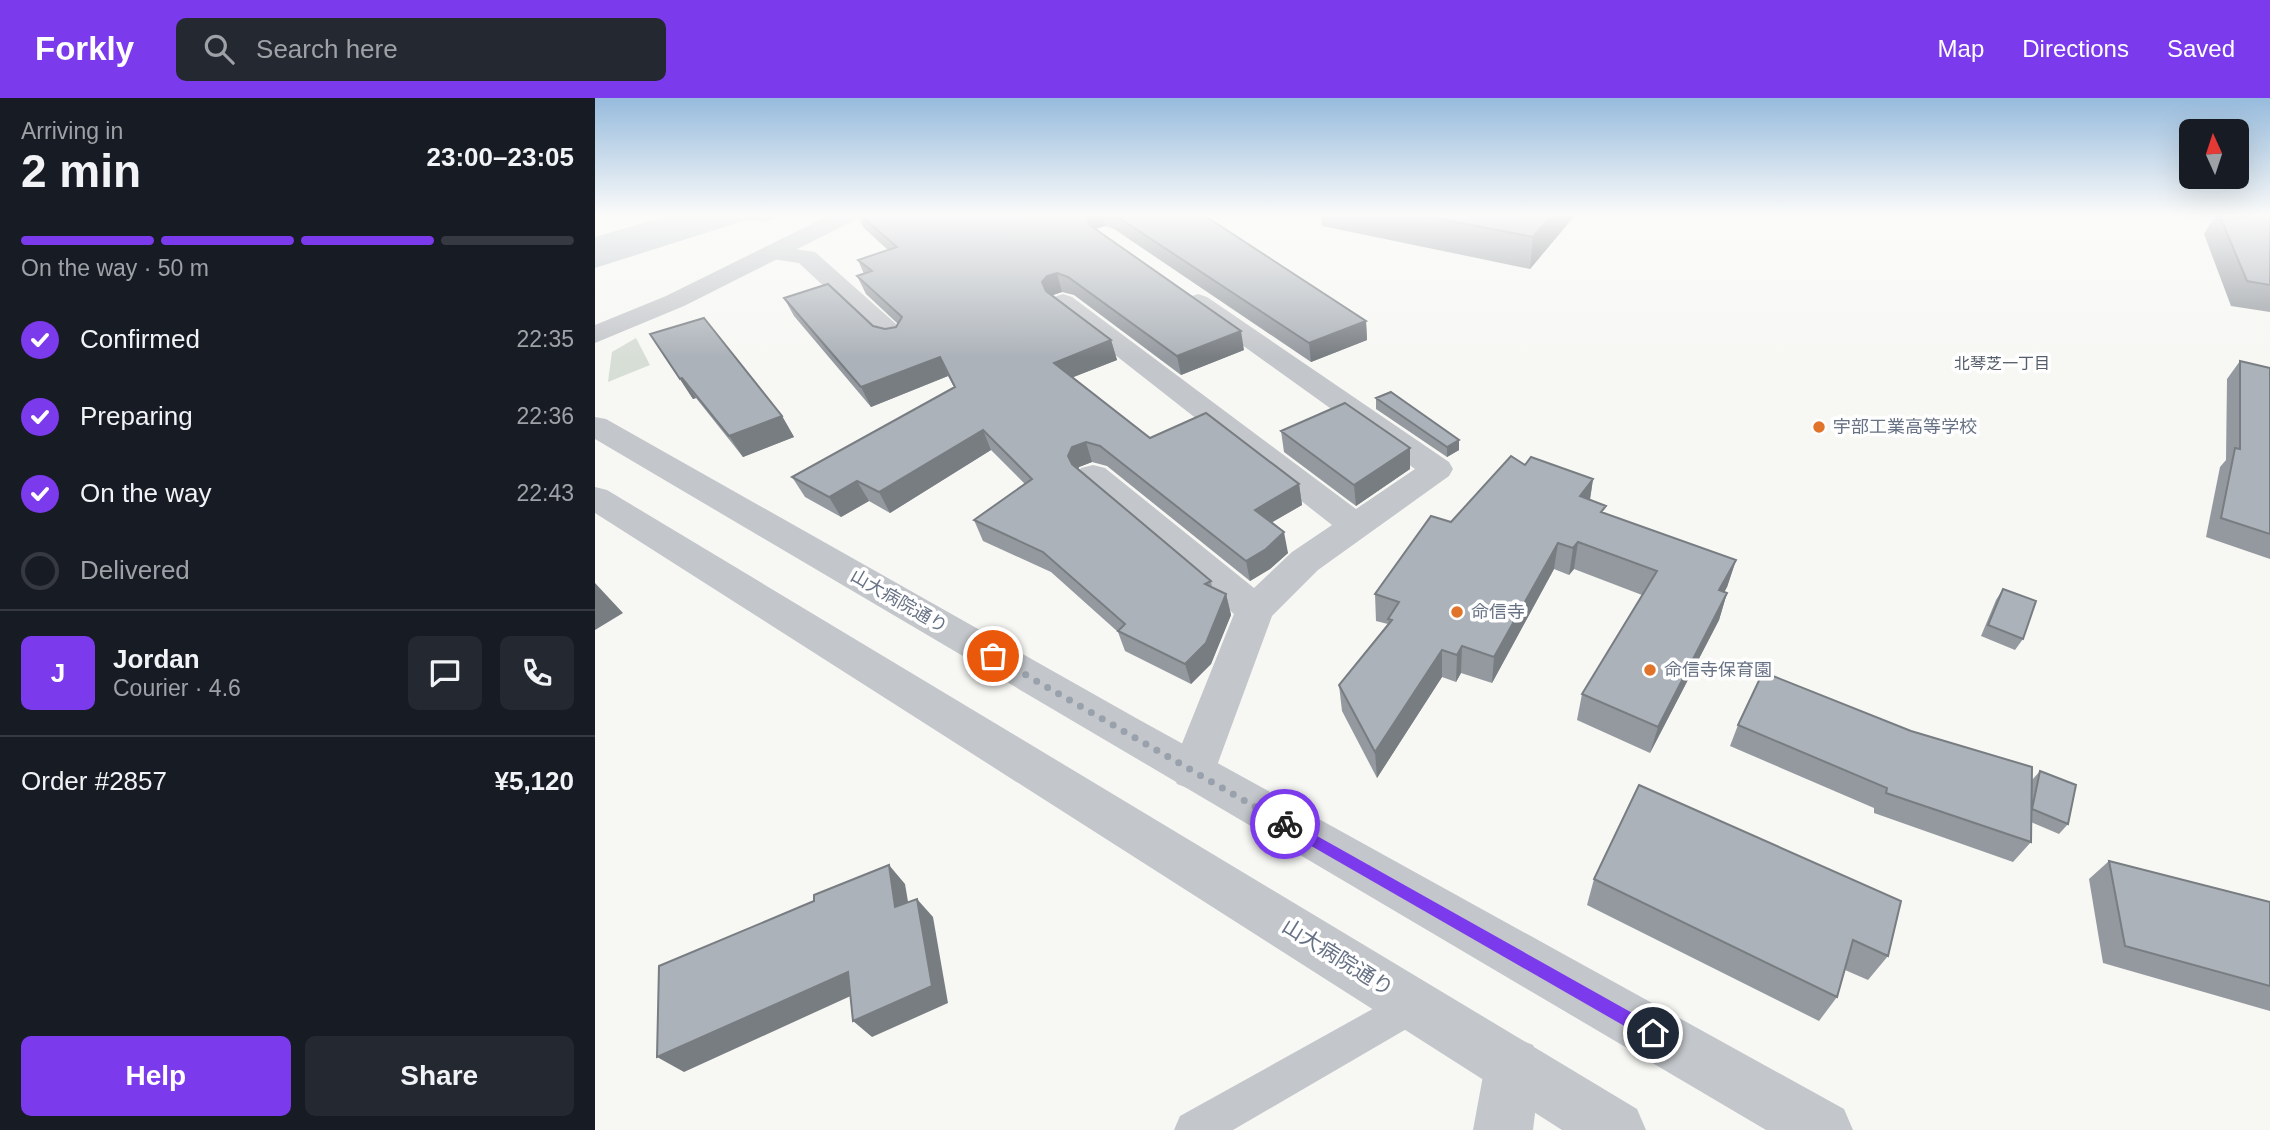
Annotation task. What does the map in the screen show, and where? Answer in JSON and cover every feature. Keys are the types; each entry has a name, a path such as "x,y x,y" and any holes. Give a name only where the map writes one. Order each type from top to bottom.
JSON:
{"street":[{"path":"595,335 675,301 754,262"},
{"path":"812,262 894,337"},
{"path":"1174,284 1437,469 1305,561 1255,610 1193,771"},
{"path":"1063,302 1355,524"},
{"name":"山大病院通り","path":"595,426 1823,1130"},
{"path":"1093,475 1255,610"},
{"name":"山大病院通り","path":"595,498 1616,1130"},
{"path":"1503,1130 1513,1065"}],"lane":[{"path":"1194,1130 1414,1004"}],"shaded area":[{"path":"595,262 613,262 595,268"},
{"path":"636,338 650,365 608,382 612,352"}],"building":[{"path":"861,262 1143,262 1241,331 1177,356 1068,277 1057,273 1047,276 1042,282 1046,291 1111,340 1054,363 1150,438 1206,413 1299,484 1255,510 1284,532 1266,549 1246,561 1100,446 1086,442 1072,447 1068,456 1072,464 1211,581 1205,584 1226,594 1206,643 1185,664 1118,631 1125,624 1043,552 974,520 1032,479 983,430 879,492 857,481 829,497 792,477 955,387 940,357 861,387 784,298 828,284 873,326 885,329 896,327 902,317 857,276 872,271"},
{"path":"1186,262 1276,262 1366,321 1309,343"},
{"path":"2239,262 2270,262 2270,285 2247,281"},
{"path":"704,318 782,416 729,436 682,378 680,379 650,334"},
{"path":"2240,361 2270,368 2270,534 2221,518 2235,448 2240,449"},
{"path":"1391,392 1459,440 1447,447 1376,398"},
{"path":"1345,403 1410,448 1354,485 1281,431"},
{"path":"1511,456 1525,465 1531,457 1593,479 1580,496 1606,506 1601,512 1736,560 1719,590 1727,593 1658,727 1582,694 1657,571 1578,542 1573,548 1558,543 1494,657 1462,646 1457,655 1442,650 1375,752 1339,685 1392,620 1388,619 1399,602 1375,594 1431,516 1451,522"},
{"path":"2003,589 2036,601 2023,639 1988,625"},
{"path":"1763,672 1911,731 2032,767 2031,842 1886,793 1887,788 1738,725"},
{"path":"2040,771 2076,785 2068,824 2032,809"},
{"path":"1639,785 1901,901 1888,956 1853,940 1837,997 1594,879"},
{"path":"2109,861 2270,902 2270,986 2125,946"},
{"path":"889,865 895,907 917,899 932,986 853,1021 848,972 657,1057 659,966 814,901 814,895"}],"way so far":[{"path":"993,656 1285,824"}],"place":[{"name":"宇部工業高等学校","path":"1819,427"},
{"name":"命信寺","path":"1457,612"},
{"name":"命信寺保育園","path":"1650,670"}],"district":[{"name":"北琴芝一丁目","path":"2002,363"}],"route":[{"path":"1285,824 1653,1033"}]}
